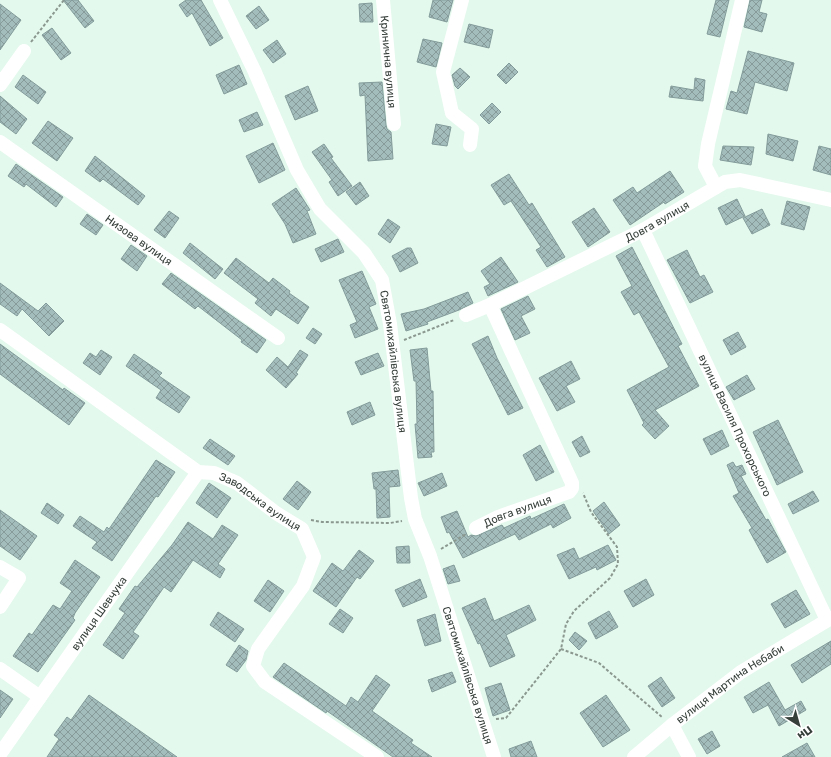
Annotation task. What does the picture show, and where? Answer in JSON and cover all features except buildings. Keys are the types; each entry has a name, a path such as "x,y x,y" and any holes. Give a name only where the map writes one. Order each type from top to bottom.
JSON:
{"street":[{"name":"Святомихайлівська вулиця","path":"220,0 254,70 297,170 320,209 364,253 382,280 390,324 411,498 416,519 430,556 494,757"},
{"name":"Кринична вулиця","path":"383,0 394,124"},
{"path":"462,0 443,72 452,113 472,129 470,145"},
{"path":"716,187 705,166 708,144 742,0"},
{"path":"0,85 24,51"},
{"name":"Низова вулиця","path":"0,142 278,338"},
{"name":"Довга вулиця","path":"466,315 490,305 643,230 725,182 740,180 831,200"},
{"name":"вулиця Василя Прохорського","path":"643,230 829,619"},
{"name":"Довга вулиця","path":"476,528 498,518 569,492 572,488 572,483 490,305"},
{"name":"Заводська вулиця","path":"0,330 198,472 214,473 237,483 276,513 302,529 314,557 303,586 258,649 253,666 264,682 377,757"},
{"name":"вулиця Шевчука","path":"0,754 198,472"},
{"path":"0,567 19,578 0,607"},
{"name":"вулиця Мартина Небаби","path":"634,757 672,725 741,672 829,619"},
{"path":"0,669 40,697"},
{"path":"672,725 689,757"}],"path":[{"path":"24,51 64,0"},
{"path":"399,342 466,315"},
{"path":"483,723 492,719 506,718 561,648 566,624 574,611 610,578 618,564 617,547 591,512 583,492"},
{"path":"322,522 390,523"},
{"path":"430,556 476,528"},
{"path":"561,648 599,663 672,725"}]}
